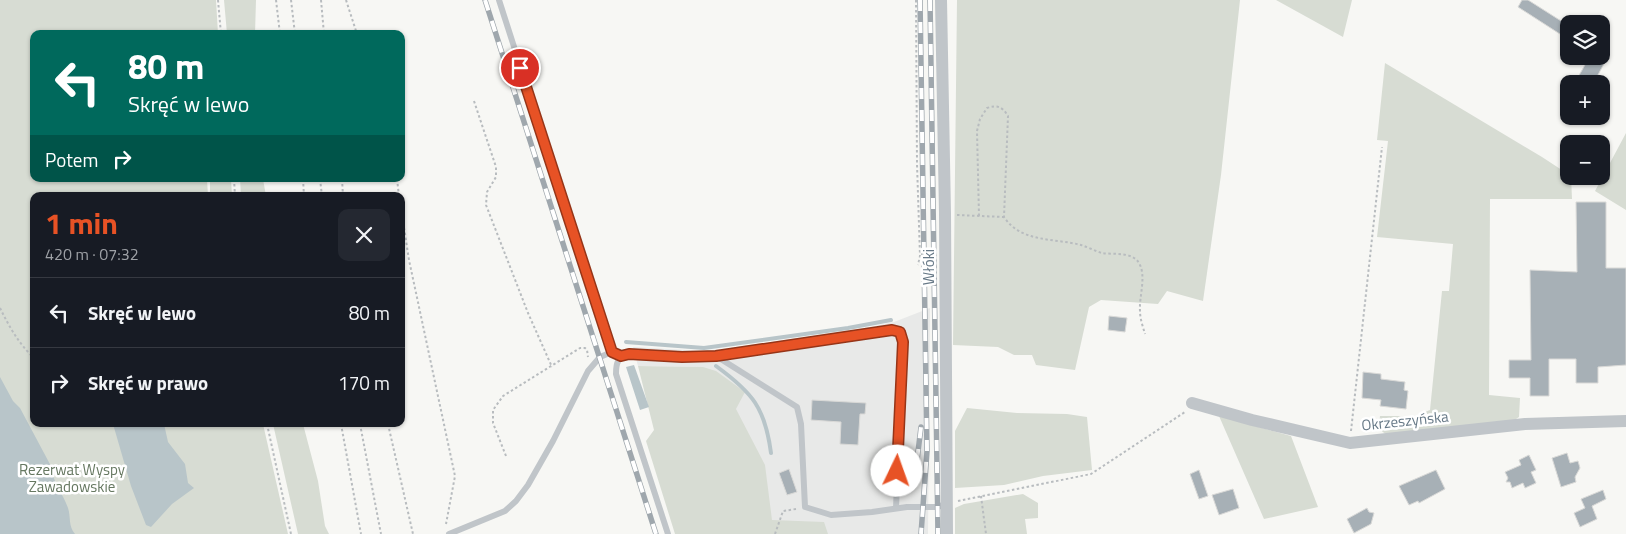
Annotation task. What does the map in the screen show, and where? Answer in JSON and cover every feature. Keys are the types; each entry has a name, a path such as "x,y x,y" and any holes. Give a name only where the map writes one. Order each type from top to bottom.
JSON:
{"street":[{"name":"Włóki","path":"941,0 945,214 947,534"},
{"name":"Okrzeszyńska","path":"1192,402 1252,420 1350,443 1526,424 1626,421"}],"lane":[{"path":"499,0 612,352 621,356 629,354 682,357 716,356 892,330 900,332 903,342 896,508"},
{"path":"449,534 505,511 516,501 528,485 553,441 588,371 600,358 612,352"},
{"path":"621,356 616,364 616,374 668,534"},
{"path":"716,356 797,407 801,424 806,507 831,515 923,506 938,508 947,503"}],"path":[{"path":"218,0 221,30"},
{"path":"276,0 280,30"},
{"path":"291,0 295,30"},
{"path":"321,0 324,30"},
{"path":"346,0 356,30"},
{"path":"916,0 917,164 920,256 918,265"},
{"path":"474,101 496,166 496,177 487,192 486,205 528,313 552,367"},
{"path":"979,216 978,130 980,119 986,108 995,106 1002,108 1008,116 1004,217"},
{"path":"1350,443 1382,147"},
{"path":"945,214 1004,217 1017,229 1036,238 1081,245 1103,253 1128,255 1134,258 1140,264 1142,272 1140,313 1145,334"},
{"path":"405,234 455,476 446,526"},
{"path":"0,308 8,325 30,354"},
{"path":"506,456 493,424 494,410 503,396 580,348 587,350 588,371"},
{"path":"947,503 1091,474 1183,415 1192,402"},
{"path":"268,427 291,534"},
{"path":"342,427 361,534"},
{"path":"361,427 381,534"},
{"path":"389,427 412,534"},
{"path":"981,496 986,534"},
{"path":"775,534 783,511 806,507"}],"shaded area":[{"path":"930,308 928,534 741,534 703,367 638,366 633,347 704,351 731,348 870,327 894,322"},
{"path":"634,365 649,407 640,410 626,367"},
{"path":"0,377 13,401 20,408 52,468 56,484 68,508 70,525 75,534 0,534"},
{"path":"114,427 165,427 168,442 185,464 188,483 194,488 172,504 151,527 146,525 131,486"}],"green space":[{"name":"Rezerwat Wyspy Zawadowskie","path":"0,0 216,0 218,30 30,30 30,182 207,182 208,192 30,192 30,427 264,427 288,534 0,534"},
{"path":"224,0 256,0 255,30 227,30"},
{"path":"957,0 1240,0 1221,175 1203,301 1167,291 1158,304 1101,300 1089,307 1075,370 1036,365 1032,355 1014,355 998,347 953,345"},
{"path":"1276,0 1352,0 1343,37"},
{"path":"1385,63 1542,157 1560,169 1560,185 1571,185 1572,199 1490,199 1489,395 1520,398 1519,417 1510,423 1387,434 1380,427 1380,416 1415,416 1430,410 1442,291 1449,291 1453,244 1377,237 1388,141 1377,140"},
{"path":"1626,133 1626,210 1595,191 1598,185 1610,185 1610,163"},
{"path":"210,182 231,182 232,192 210,192"},
{"path":"240,182 264,182 265,192 241,192"},
{"path":"638,366 703,367 716,371 745,392 736,409 765,465 772,520 824,522 828,534 675,534 646,441 654,430"},
{"path":"967,408 1087,417 1092,470 1043,476 1004,485 955,488 955,431"},
{"path":"1219,416 1291,436 1318,507 1264,519"},
{"path":"274,427 304,427 318,481 325,526 329,534 298,534"},
{"path":"1023,494 1038,503 1038,518 1025,519 1027,534 955,534 955,508 964,504"}],"building":[{"path":"1522,0 1528,0 1560,20 1560,34 1518,7"},
{"path":"1585,65 1603,65 1598,75 1579,75"},
{"path":"1576,202 1606,202 1606,268 1626,268 1626,365 1598,367 1598,383 1576,383 1576,359 1549,359 1549,396 1530,396 1530,378 1509,378 1509,360 1531,360 1530,270 1577,272"},
{"path":"1109,316 1127,318 1125,332 1108,330"},
{"path":"1363,372 1381,374 1381,379 1405,382 1404,390 1408,391 1406,409 1380,406 1381,400 1362,398"},
{"path":"812,400 866,403 865,414 860,414 858,445 840,444 841,422 811,420"},
{"path":"1567,453 1570,463 1578,461 1580,468 1575,477 1576,482 1561,487 1552,458"},
{"path":"1529,455 1536,470 1531,472 1536,483 1525,488 1523,483 1512,488 1510,482 1506,482 1508,478 1505,472 1521,465 1519,460"},
{"path":"789,469 797,492 787,495 779,473"},
{"path":"1199,470 1208,496 1199,499 1190,474"},
{"path":"1436,470 1445,489 1419,503 1418,501 1409,505 1399,486"},
{"path":"1233,489 1239,508 1219,515 1212,495"},
{"path":"1603,490 1606,499 1592,506 1597,519 1580,527 1574,513 1585,508 1581,499"},
{"path":"1367,508 1369,512 1374,513 1371,524 1354,533 1347,519"}],"waterway":[{"path":"626,342 704,348 848,328 891,320"},
{"path":"716,366 739,385 755,403 765,424 771,453"}],"railway":[{"path":"485,0 656,534"},
{"path":"920,0 927,451 921,534"},
{"path":"930,0 938,534"},
{"path":"917,460 921,427"}],"route":[{"path":"520,68 612,352 621,356 629,354 704,357 892,330 900,332 903,342 897,471"}]}
